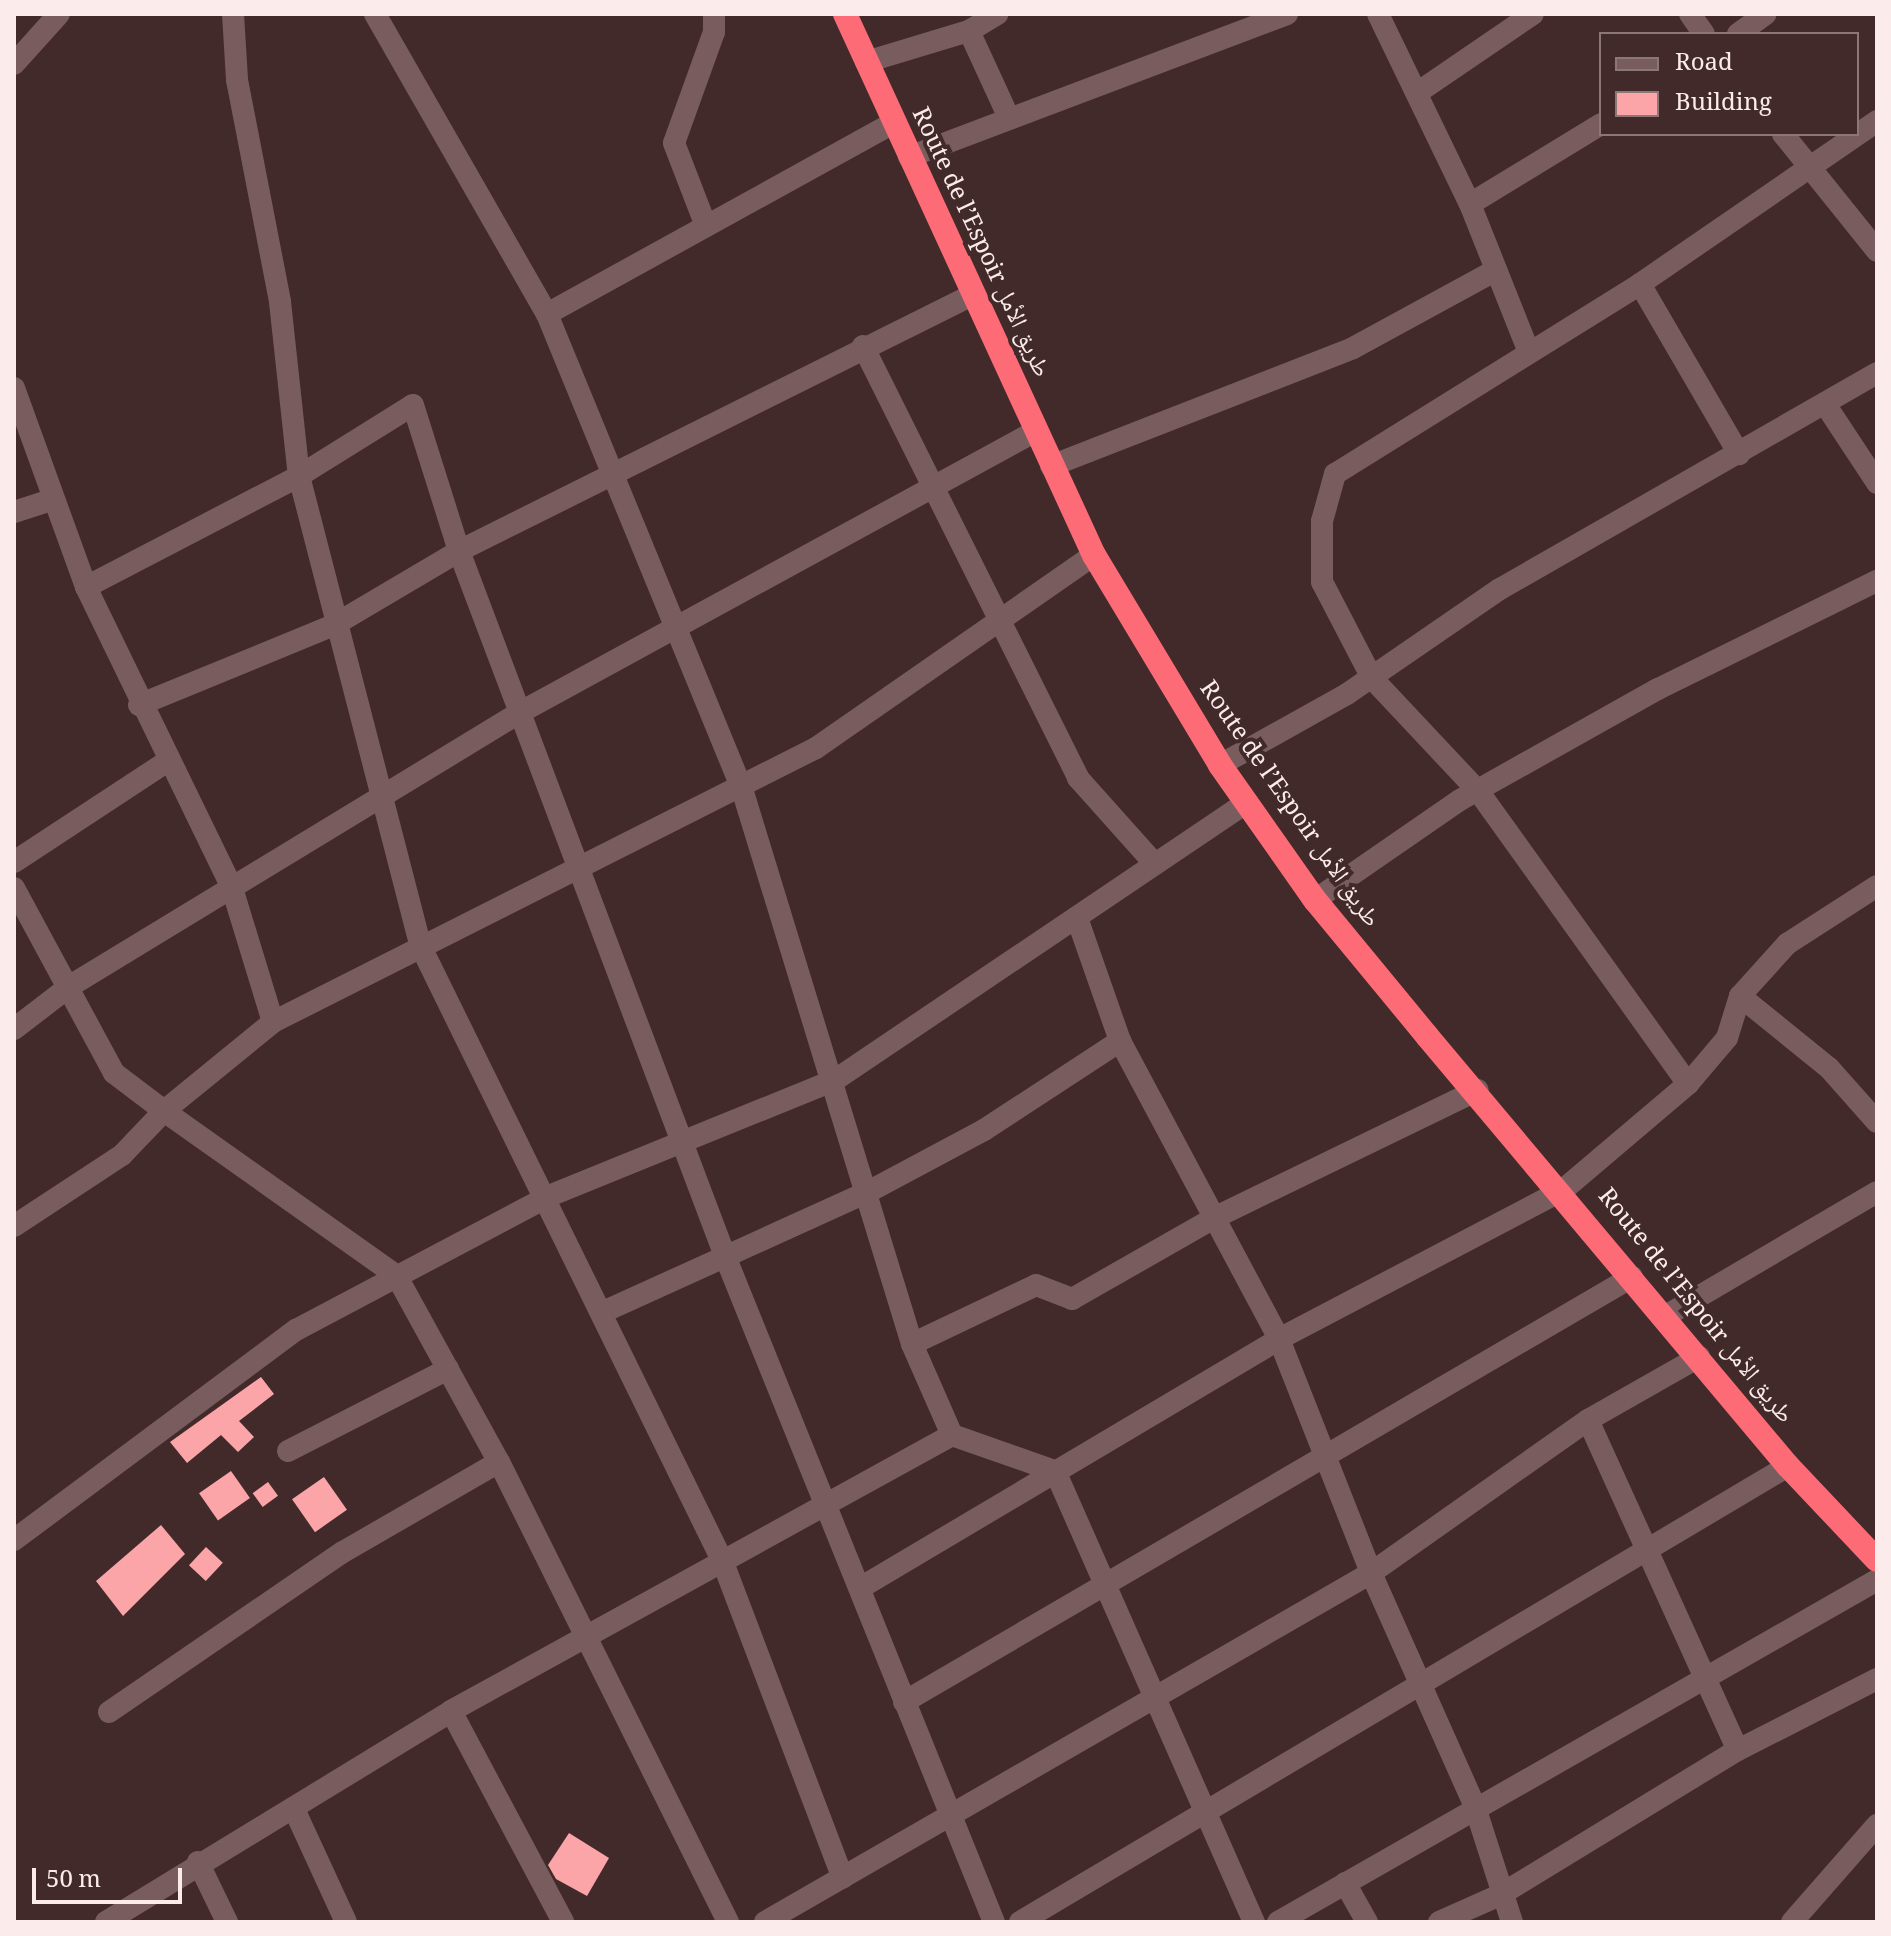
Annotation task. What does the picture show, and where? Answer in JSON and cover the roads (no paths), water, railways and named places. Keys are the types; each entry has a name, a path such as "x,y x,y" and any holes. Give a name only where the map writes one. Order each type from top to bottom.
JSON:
{"highway":[{"name":"Route de l’Espoir طريق الأمل","path":"845,14 1034,432 1094,555 1220,765 1315,900 1563,1190 1788,1466 1877,1560"}],"street":[{"path":"14,64 59,14"},
{"path":"233,14 237,80 280,302 299,476 377,796 421,947 549,1196 722,1560 843,1878"},
{"path":"375,14 547,314 612,473 678,621 742,789 835,1080 912,1344 952,1435 1055,1471 1201,1812 1254,1922"},
{"path":"706,226 674,143 714,32 714,14"},
{"path":"866,62 969,31 997,14"},
{"path":"909,157 1287,14"},
{"path":"1378,14 1470,204 1528,350"},
{"path":"1417,93 1533,14"},
{"path":"1690,14 1703,32"},
{"path":"1741,32 1766,14"},
{"path":"969,31 1009,118"},
{"path":"1859,133 1877,121"},
{"path":"547,314 893,123"},
{"path":"1470,204 1599,125"},
{"path":"1785,136 1877,251"},
{"path":"1688,1084 1478,791 1372,678 1322,582 1322,521 1335,474 1528,350 1640,284 1855,136"},
{"path":"1051,466 1353,348 1496,270"},
{"path":"1640,284 1739,454"},
{"path":"139,705 334,625 459,551 863,346 974,294"},
{"path":"863,346 1078,778 1155,864"},
{"path":"1220,765 1372,678 1500,589 1877,373"},
{"path":"14,388 51,500 86,587 139,705 232,888 273,1022"},
{"path":"1825,404 1877,483"},
{"path":"86,587 299,476 413,405 459,551 686,1141 725,1256 994,1922"},
{"path":"14,1029 70,986 377,796 678,621 1034,432"},
{"path":"14,512 51,500"},
{"path":"14,1226 122,1155 164,1111 273,1022 421,947 582,872 816,748 1094,555"},
{"path":"1315,900 1478,791 1658,689 1877,581"},
{"path":"14,862 169,760"},
{"path":"14,1540 296,1330 549,1196 835,1080 1247,802"},
{"path":"860,1588 1279,1339 1563,1190 1688,1084 1727,1038 1740,996 1787,944 1877,886"},
{"path":"14,888 70,986 114,1073 396,1275 499,1462 728,1922"},
{"path":"1077,918 1120,1041 1279,1339 1329,1456 1371,1573 1475,1807 1500,1895 1512,1922"},
{"path":"1740,996 1829,1068 1877,1122"},
{"path":"603,1312 868,1192 984,1130 1120,1041"},
{"path":"912,1344 1036,1285 1072,1299 1214,1218 1478,1090"},
{"path":"1664,1317 1877,1192"},
{"path":"904,1702 1107,1587 1632,1277"},
{"path":"765,1922 951,1819 1371,1573 1588,1420 1699,1357"},
{"path":"288,1451 448,1369"},
{"path":"1588,1420 1640,1549 1738,1750"},
{"path":"106,1922 198,1862 294,1809 451,1711 952,1435"},
{"path":"109,1712 343,1552 499,1462"},
{"path":"1020,1922 1640,1549 1788,1466"},
{"path":"1278,1922 1703,1675 1877,1580"},
{"path":"1439,1922 1500,1895 1738,1750 1877,1679"},
{"path":"451,1711 563,1922"},
{"path":"294,1809 346,1922"},
{"path":"1792,1922 1877,1825"},
{"path":"198,1862 227,1922"},
{"path":"1345,1883 1367,1922"}]}
